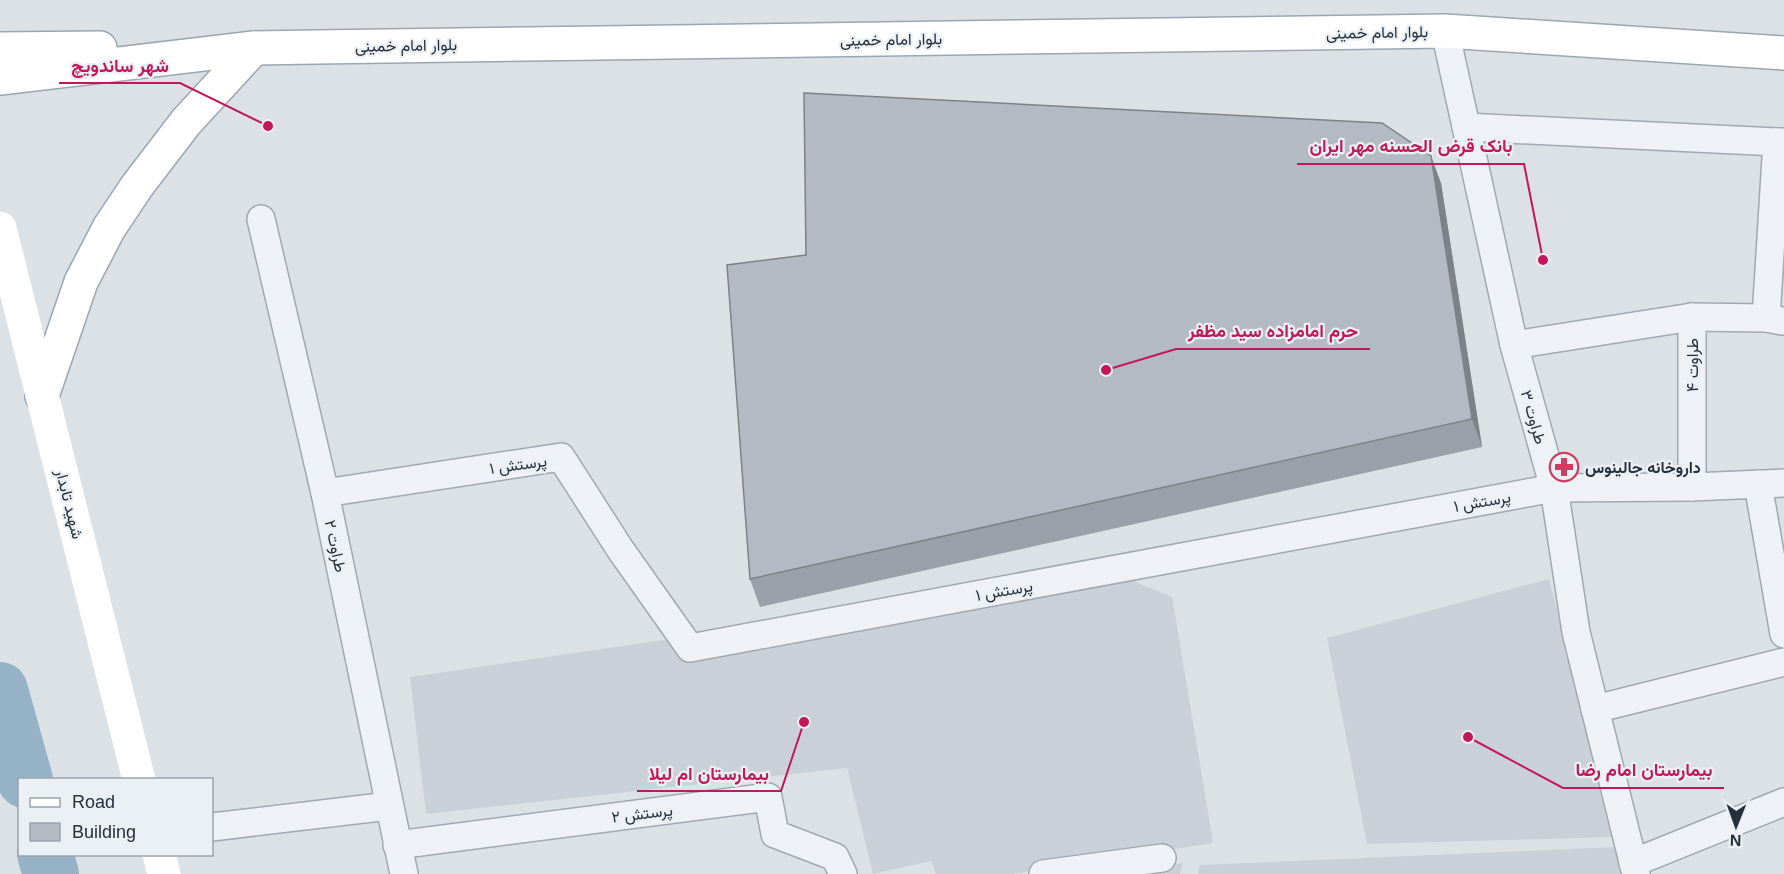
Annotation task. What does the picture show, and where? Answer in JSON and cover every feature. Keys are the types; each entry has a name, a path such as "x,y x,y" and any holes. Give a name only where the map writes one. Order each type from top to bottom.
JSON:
{"main road":[{"name":"بلوار امام خمینی","path":"0,78 254,48 1445,31 1784,53"},
{"path":"0,49 114,48 166,59"},
{"path":"42,396 81,282 110,228 136,186 186,122 254,48"},
{"name":"شهید تابدار","path":"0,228 138,778"},
{"path":"159,856 164,874"}],"street":[{"name":"طراوت ۳","path":"1445,31 1514,345 1554,488 1576,632 1635,869"},
{"path":"1466,127 1781,142"},
{"name":"طراوت ۴","path":"1692,487 1692,317 1775,320 1781,142"},
{"name":"طراوت ۲","path":"261,219 325,493 404,874"},
{"path":"1514,345 1692,317"},
{"name":"پرستش ۱","path":"325,493 561,458 620,549 690,648 1554,488 1771,484"},
{"path":"1771,484 1784,634"},
{"path":"1595,709 1784,662"},
{"name":"پرستش ۲","path":"397,845 768,797 775,834 835,857 843,874"},
{"path":"1635,869 1784,802"},
{"path":"213,827 389,806"},
{"path":"1043,874 1161,858"}],"shaded area":[{"path":"1116,574 1172,597 1213,843 1013,874 936,874 931,861 873,874 847,768 426,814 410,677"},
{"path":"1549,579 1615,837 1367,844 1327,638"},
{"path":"1617,847 1623,874 1198,874 1200,865"},
{"path":"1183,863 1180,874 1123,874"}],"building":[{"path":"804,93 1382,123 1431,156 1472,419 750,579 727,265 806,255"}],"waterway":[{"path":"0,690 24,778"},
{"path":"46,856 51,874"}],"place":[{"name":"شهر ساندویچ","path":"268,126"},
{"name":"بانک قرض الحسنه مهر ایران","path":"1543,260"},
{"name":"حرم امامزاده سید مظفر","path":"1106,370"},
{"name":"داروخانه جالینوس","path":"1564,467"},
{"name":"بیمارستان ام لیلا","path":"804,722"},
{"name":"بیمارستان امام رضا","path":"1468,737"}]}
